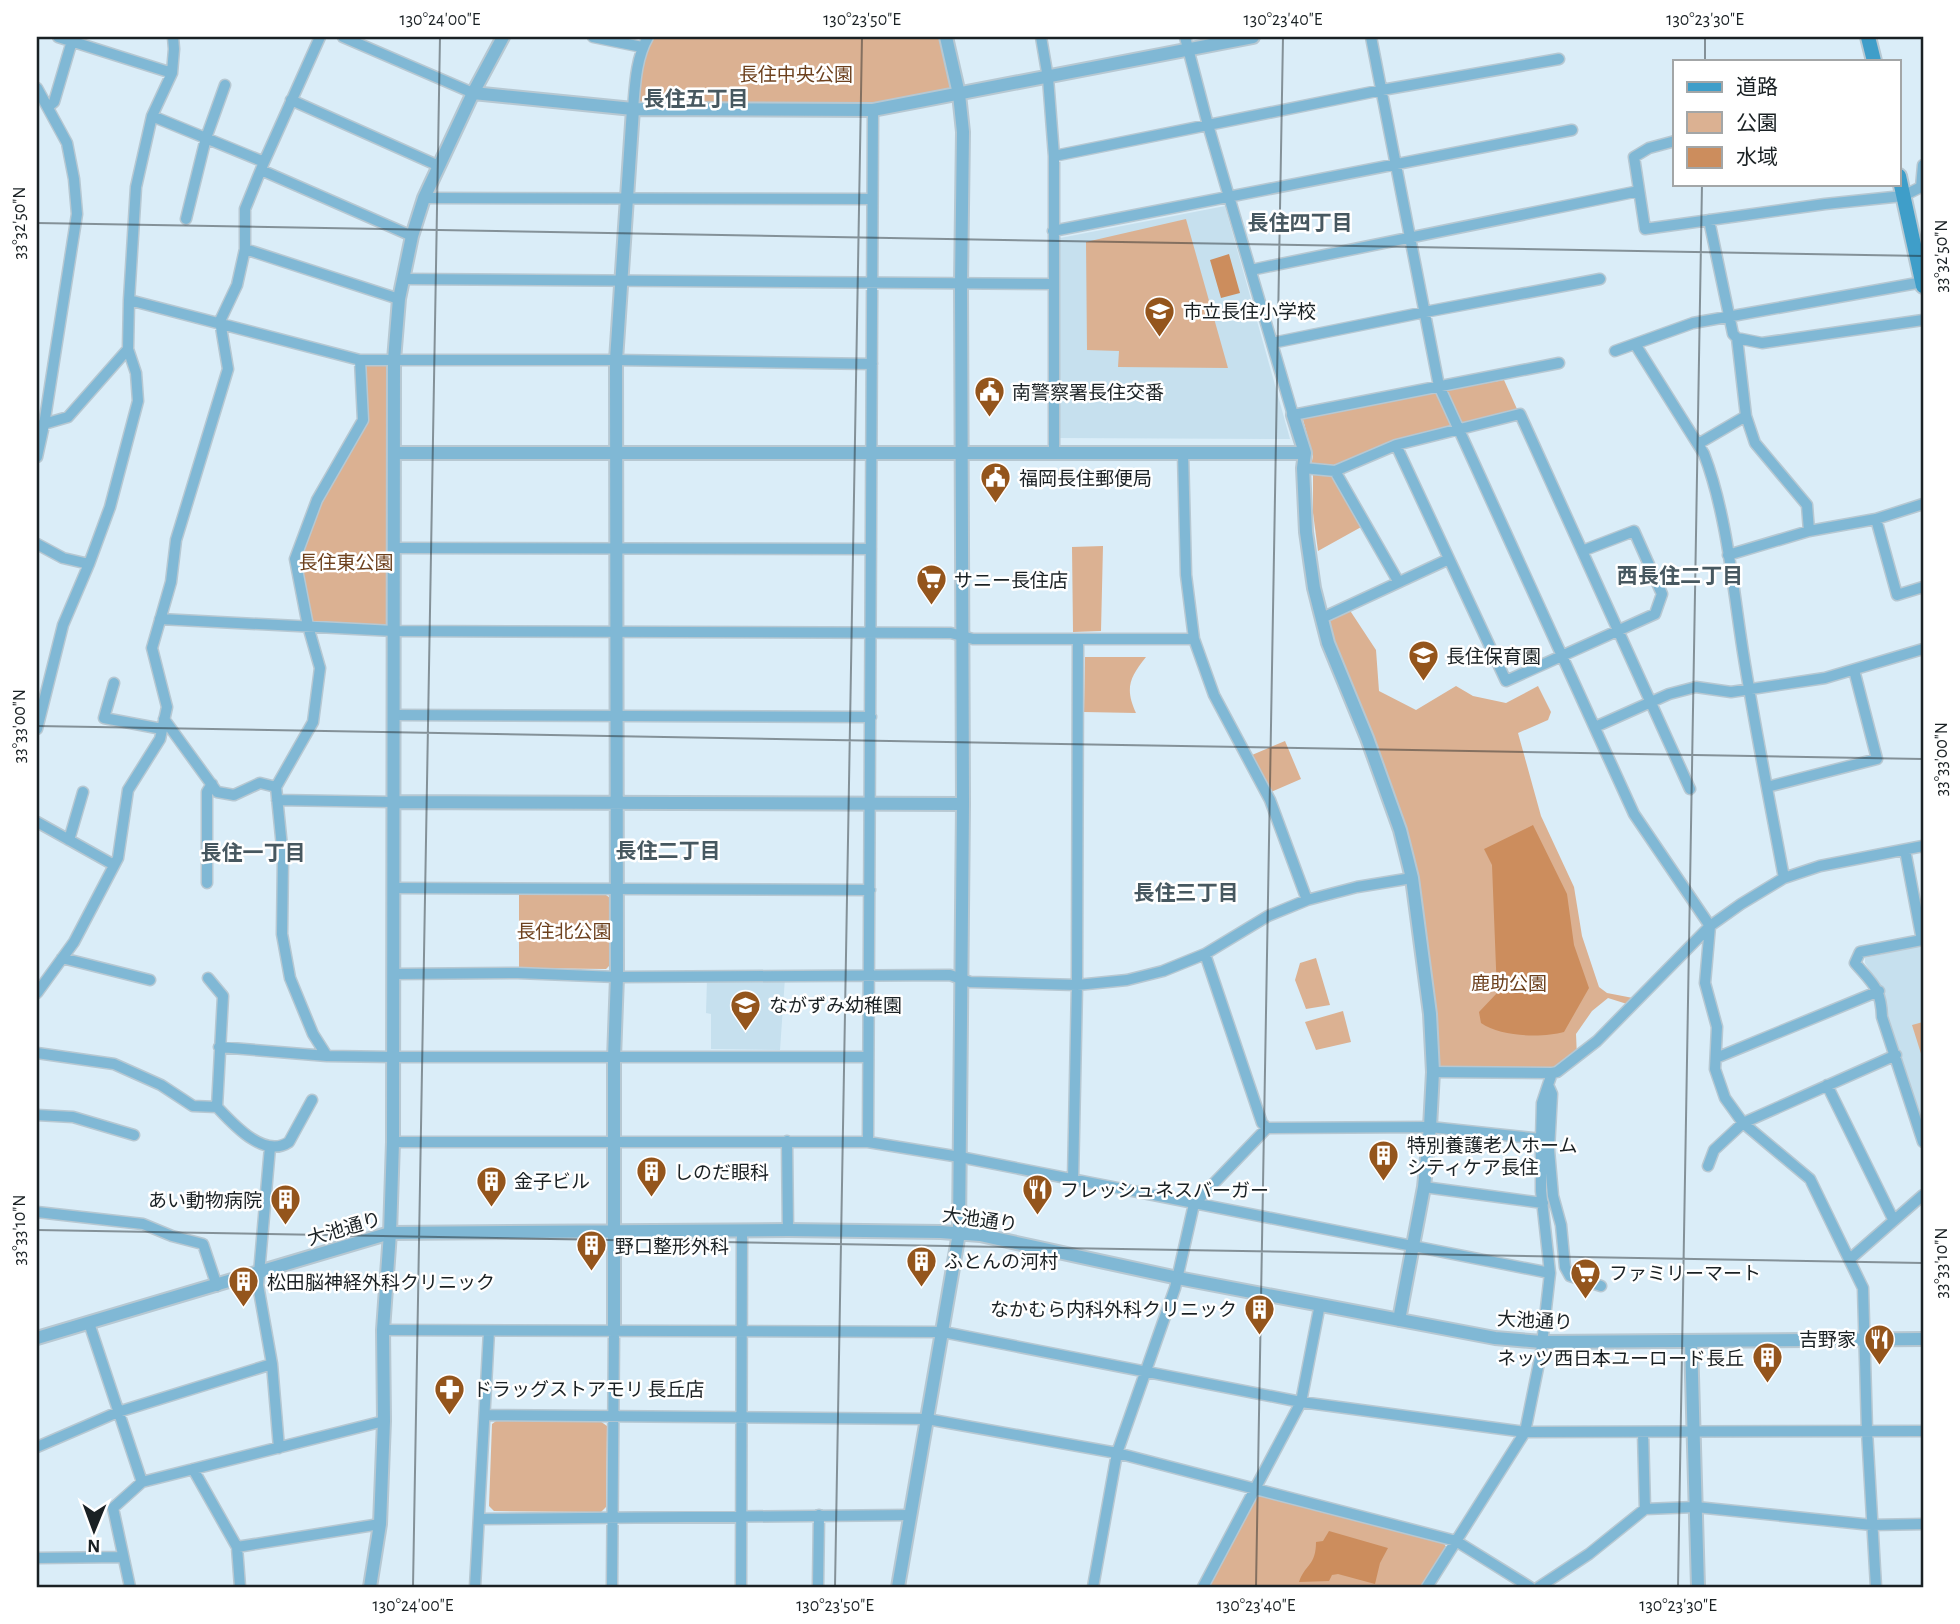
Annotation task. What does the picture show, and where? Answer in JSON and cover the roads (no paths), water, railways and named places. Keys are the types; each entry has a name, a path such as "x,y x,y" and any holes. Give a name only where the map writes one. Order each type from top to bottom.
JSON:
{"main road":[{"path":"1868,37 1874,60"},
{"path":"1900,181 1923,284"}],"street":[{"path":"58,37 172,73"},
{"path":"37,729 64,625 110,507 138,401 136,373 128,349 136,187 152,116 172,73 173,37"},
{"path":"37,993 74,942 118,858 128,790 160,738 167,707 152,648 171,582 176,540 228,369 220,321 237,285 245,249 246,209 262,166 320,37"},
{"path":"343,37 474,93 633,108 873,110 1048,78 1186,43 1253,37"},
{"path":"370,1587 380,1524 384,1420 383,1330 393,1142 394,360 399,299 412,236 424,198 503,37"},
{"path":"593,37 642,47"},
{"path":"612,1587 614,1058 617,977 616,360 633,108 642,47 648,37"},
{"path":"898,1587 959,1233 963,804 963,132 959,94 946,37"},
{"path":"1041,37 1048,78 1054,156 1054,452"},
{"path":"1371,37 1439,386 1634,814 1710,926 1704,983 1717,1027 1715,1069 1725,1098 1743,1123 1810,1179 1863,1289 1867,1431 1876,1587"},
{"path":"48,107 54,102 72,41"},
{"path":"1186,43 1305,453 1303,468 1306,532 1314,588 1328,643 1367,738 1400,830 1412,878 1430,1014 1433,1072 1424,1186 1399,1320"},
{"path":"1054,156 1382,90 1559,59"},
{"path":"186,219 206,138 225,85"},
{"path":"37,88 67,143 77,214 37,457"},
{"path":"291,100 439,166"},
{"path":"868,1142 873,110"},
{"path":"152,116 206,138 412,236"},
{"path":"1053,231 1572,130"},
{"path":"1673,142 1650,148 1634,157 1645,229 1903,196 1921,187 1923,165"},
{"path":"1251,270 1639,191"},
{"path":"424,198 872,199"},
{"path":"1709,220 1733,334 1737,338 1762,343 1923,320"},
{"path":"245,249 399,299"},
{"path":"403,279 1053,284"},
{"path":"1272,343 1600,279"},
{"path":"1615,351 1693,323 1923,284"},
{"path":"130,299 360,360 872,364"},
{"path":"1737,338 1746,416 1755,443 1807,505 1810,531"},
{"path":"1635,344 1698,444 1711,471 1784,878"},
{"path":"41,425 68,417 128,349"},
{"path":"327,1056 313,1034 290,978 282,934 283,857 276,788 313,722 320,668 308,626 295,559 317,500 363,420 360,360"},
{"path":"1293,415 1559,363"},
{"path":"1303,468 1335,471 1396,445 1520,414 1690,789"},
{"path":"1698,444 1746,416"},
{"path":"1396,445 1506,681 1655,614 1662,594 1634,531 1582,551"},
{"path":"394,453 1305,453"},
{"path":"1183,453 1186,575 1194,639 1214,695 1270,800 1307,900"},
{"path":"1335,471 1398,581"},
{"path":"1728,555 1810,531 1876,519 1923,504"},
{"path":"1876,519 1897,595 1923,587"},
{"path":"37,544 63,558 89,564"},
{"path":"395,548 872,549"},
{"path":"1322,618 1449,559"},
{"path":"160,619 394,631 951,633 973,639 1194,639"},
{"path":"1073,1180 1077,985 1078,639"},
{"path":"1595,727 1669,694 1696,687 1731,692 1749,691 1825,678 1923,649"},
{"path":"1767,787 1877,759 1854,670"},
{"path":"114,683 104,718 163,724 217,792 234,794 260,783 276,788"},
{"path":"394,715 871,717"},
{"path":"207,883 208,792 212,784"},
{"path":"69,840 83,792"},
{"path":"277,800 963,804"},
{"path":"37,822 114,865"},
{"path":"1433,1072 1552,1073 1597,1041 1710,926 1741,904 1784,878 1820,866 1923,846"},
{"path":"1905,850 1922,940 1860,952 1855,963 1882,998 1882,1017 1923,1142"},
{"path":"393,974 519,973 617,977 950,975 970,982 1077,985 1127,980 1163,971 1205,954 1268,916 1307,900 1357,887 1412,878"},
{"path":"394,888 870,890"},
{"path":"1205,954 1262,1123 1267,1128 1430,1127 1541,1139"},
{"path":"62,958 150,980"},
{"path":"208,978 223,996 217,1107 239,1131 270,1147 289,1142 313,1100"},
{"path":"1716,1058 1879,991"},
{"path":"219,1047 327,1056 868,1057"},
{"path":"37,1054 114,1064 161,1085 193,1106 217,1107"},
{"path":"1708,1166 1714,1150 1743,1123 1896,1055"},
{"path":"1427,1587 1525,1432 1542,1342 1550,1273 1543,1203 1541,1139 1542,1103 1552,1073"},
{"path":"1548,1085 1552,1094 1549,1150 1553,1196 1561,1225 1564,1268 1570,1276 1601,1286"},
{"path":"1827,1085 1893,1219"},
{"path":"37,1115 72,1117 134,1135"},
{"path":"1093,1587 1117,1453 1178,1278 1194,1204 1267,1128"},
{"path":"787,1141 788,1230"},
{"path":"393,1142 868,1142 960,1157 1550,1273"},
{"path":"270,1147 258,1285 272,1364 279,1448"},
{"path":"1424,1186 1543,1203"},
{"path":"1850,1259 1923,1195"},
{"path":"37,1212 143,1224 172,1236 203,1244 217,1286"},
{"name":"大池通り","path":"37,1339 390,1233 788,1230 980,1235 1178,1278 1495,1338 1542,1342 1923,1339"},
{"path":"741,1231 741,1587"},
{"path":"1203,1587 1301,1402 1320,1304"},
{"path":"89,1323 142,1482"},
{"path":"383,1330 943,1332 1301,1402 1525,1432 1923,1431"},
{"path":"475,1587 489,1331"},
{"path":"1691,1341 1698,1587"},
{"path":"37,1447 118,1412 272,1364"},
{"path":"485,1415 927,1419 1117,1453 1456,1541 1530,1587"},
{"path":"130,1587 113,1508 142,1482 384,1420"},
{"path":"1643,1432 1644,1509"},
{"path":"193,1469 237,1547 240,1587"},
{"path":"1539,1587 1589,1555 1644,1509 1696,1507 1872,1525 1923,1524"},
{"path":"479,1519 911,1515"},
{"path":"818,1587 819,1516"},
{"path":"237,1547 380,1524"},
{"path":"37,1558 123,1557"}],"water":[{"path":"1229,254 1240,293 1221,298 1210,260"},
{"path":"1533,825 1567,894 1574,945 1589,988 1564,1032 1545,1035 1510,1034 1489,1028 1481,1023 1479,1012 1497,993 1492,865 1484,849"},
{"path":"1329,1531 1388,1548 1380,1563 1375,1584 1338,1574 1332,1575 1329,1581 1299,1582 1314,1556 1316,1542 1323,1541"}],"place":[{"name":"市立長住小学校","path":"1160,338"},
{"name":"南警察署長住交番","path":"989,419"},
{"name":"福岡長住郵便局","path":"996,505"},
{"name":"サニー長住店","path":"931,607"},
{"name":"長住保育園","path":"1423,683"},
{"name":"ながずみ幼稚園","path":"746,1032"},
{"name":"特別養護老人ホーム シティケア長住","path":"1384,1183"},
{"name":"しのだ眼科","path":"651,1199"},
{"name":"金子ビル","path":"491,1208"},
{"name":"フレッシュネスバーガー","path":"1037,1217"},
{"name":"あい動物病院","path":"285,1227"},
{"name":"野口整形外科","path":"592,1273"},
{"name":"ふとんの河村","path":"921,1288"},
{"name":"ファミリーマート","path":"1586,1300"},
{"name":"松田脳神経外科クリニック","path":"244,1309"},
{"name":"なかむら内科外科クリニック","path":"1260,1336"},
{"name":"吉野家","path":"1879,1366"},
{"name":"ネッツ西日本ユーロード長丘","path":"1767,1385"},
{"name":"ドラッグストアモリ 長丘店","path":"450,1416"}],"district":[{"name":"長住五丁目","path":"696,99"},
{"name":"長住四丁目","path":"1300,223"},
{"name":"西長住二丁目","path":"1680,576"},
{"name":"長住二丁目","path":"668,851"},
{"name":"長住一丁目","path":"253,853"},
{"name":"長住三丁目","path":"1186,893"}],"park label":[{"name":"長住中央公園","path":"796,74"},
{"name":"長住東公園","path":"346,562"},
{"name":"長住北公園","path":"564,931"},
{"name":"鹿助公園","path":"1509,983"}]}
